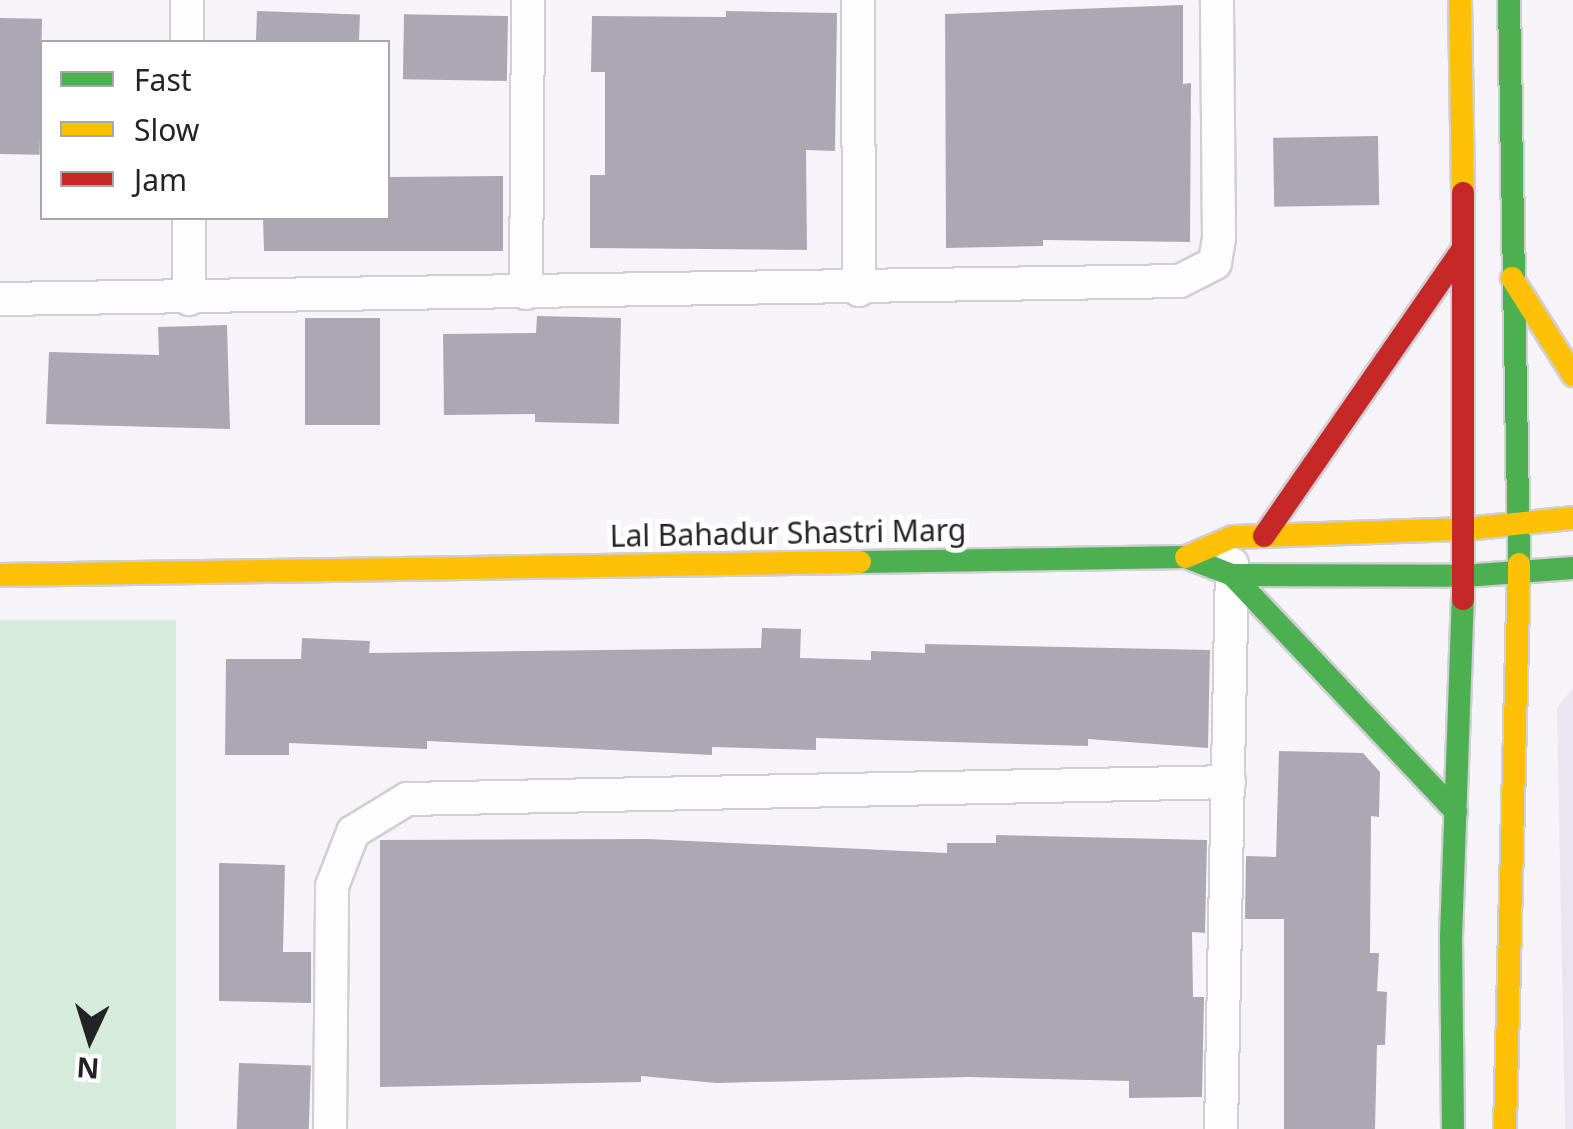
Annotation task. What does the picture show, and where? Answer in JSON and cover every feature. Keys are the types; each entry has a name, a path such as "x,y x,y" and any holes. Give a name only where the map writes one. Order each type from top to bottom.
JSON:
{"street":[{"path":"187,0 187,40"},
{"path":"526,293 528,0"},
{"path":"858,0 860,290"},
{"path":"0,299 860,290 1180,281 1203,274 1215,263 1220,214 1217,0"},
{"path":"1454,1129 1456,812 1466,530 1460,0"},
{"path":"1505,1129 1519,572 1510,276 1508,0"},
{"path":"188,220 189,300"},
{"path":"1221,1129 1232,574 1248,536 1462,250"},
{"path":"1510,276 1573,375"},
{"path":"1186,557 1248,536 1466,530 1573,518"},
{"name":"Lal Bahadur Shastri Marg","path":"0,576 1186,557 1232,574 1464,576 1573,568"},
{"path":"1232,574 1456,812"},
{"path":"330,1129 332,886 353,832 407,800 1229,782"}],"shaded area":[{"path":"1573,688 1573,1129 1565,1129 1557,708"}],"green space":[{"path":"0,620 176,620 176,1129 0,1129"}],"building":[{"path":"1183,5 1183,84 1191,83 1190,242 1043,240 1043,246 946,248 945,14"},
{"path":"257,11 360,15 359,40 256,40"},
{"path":"726,11 837,13 835,151 806,150 807,250 590,248 590,175 605,175 605,72 591,72 592,16 726,17"},
{"path":"404,14 508,16 507,81 403,79"},
{"path":"0,18 42,19 40,155 0,154"},
{"path":"1378,136 1379,205 1274,207 1273,138"},
{"path":"503,176 503,251 264,251 263,220 390,220 390,177"},
{"path":"537,316 621,318 619,424 535,422 535,414 444,415 443,334 536,333"},
{"path":"305,318 380,318 380,425 305,425"},
{"path":"227,325 230,429 46,424 49,352 159,355 158,327"},
{"path":"762,628 801,629 800,658 871,660 871,651 925,653 925,644 1210,650 1208,748 1088,739 1088,746 816,738 816,750 712,747 712,755 427,741 427,749 289,743 289,755 225,755 226,659 301,659 302,638 370,641 369,653 761,648"},
{"path":"1279,751 1363,753 1380,772 1379,817 1371,816 1370,953 1379,953 1377,991 1387,992 1385,1045 1377,1045 1375,1129 1284,1129 1284,919 1245,919 1246,856 1276,857"},
{"path":"996,835 1207,840 1205,933 1192,932 1193,997 1204,997 1202,1097 1129,1098 1129,1081 969,1077 716,1083 641,1076 641,1082 380,1087 380,840 648,839 947,853 947,843 996,843"},
{"path":"219,863 285,865 283,952 311,952 311,1003 219,1001"},
{"path":"239,1063 311,1066 309,1129 237,1129"}],"traffic: fast":[{"path":"1509,0 1519,564"},
{"path":"860,562 1186,557 1232,575 1464,576 1573,568"},
{"path":"1232,575 1456,812"},
{"path":"1453,1129 1451,937 1463,599"}],"traffic: slow":[{"path":"1460,0 1463,193"},
{"path":"1512,278 1573,375"},
{"path":"1186,557 1233,537 1466,529 1573,518"},
{"path":"0,575 860,562"},
{"path":"1505,1129 1519,564"}],"traffic: jam":[{"path":"1463,193 1463,599"},
{"path":"1264,536 1462,250"}]}
